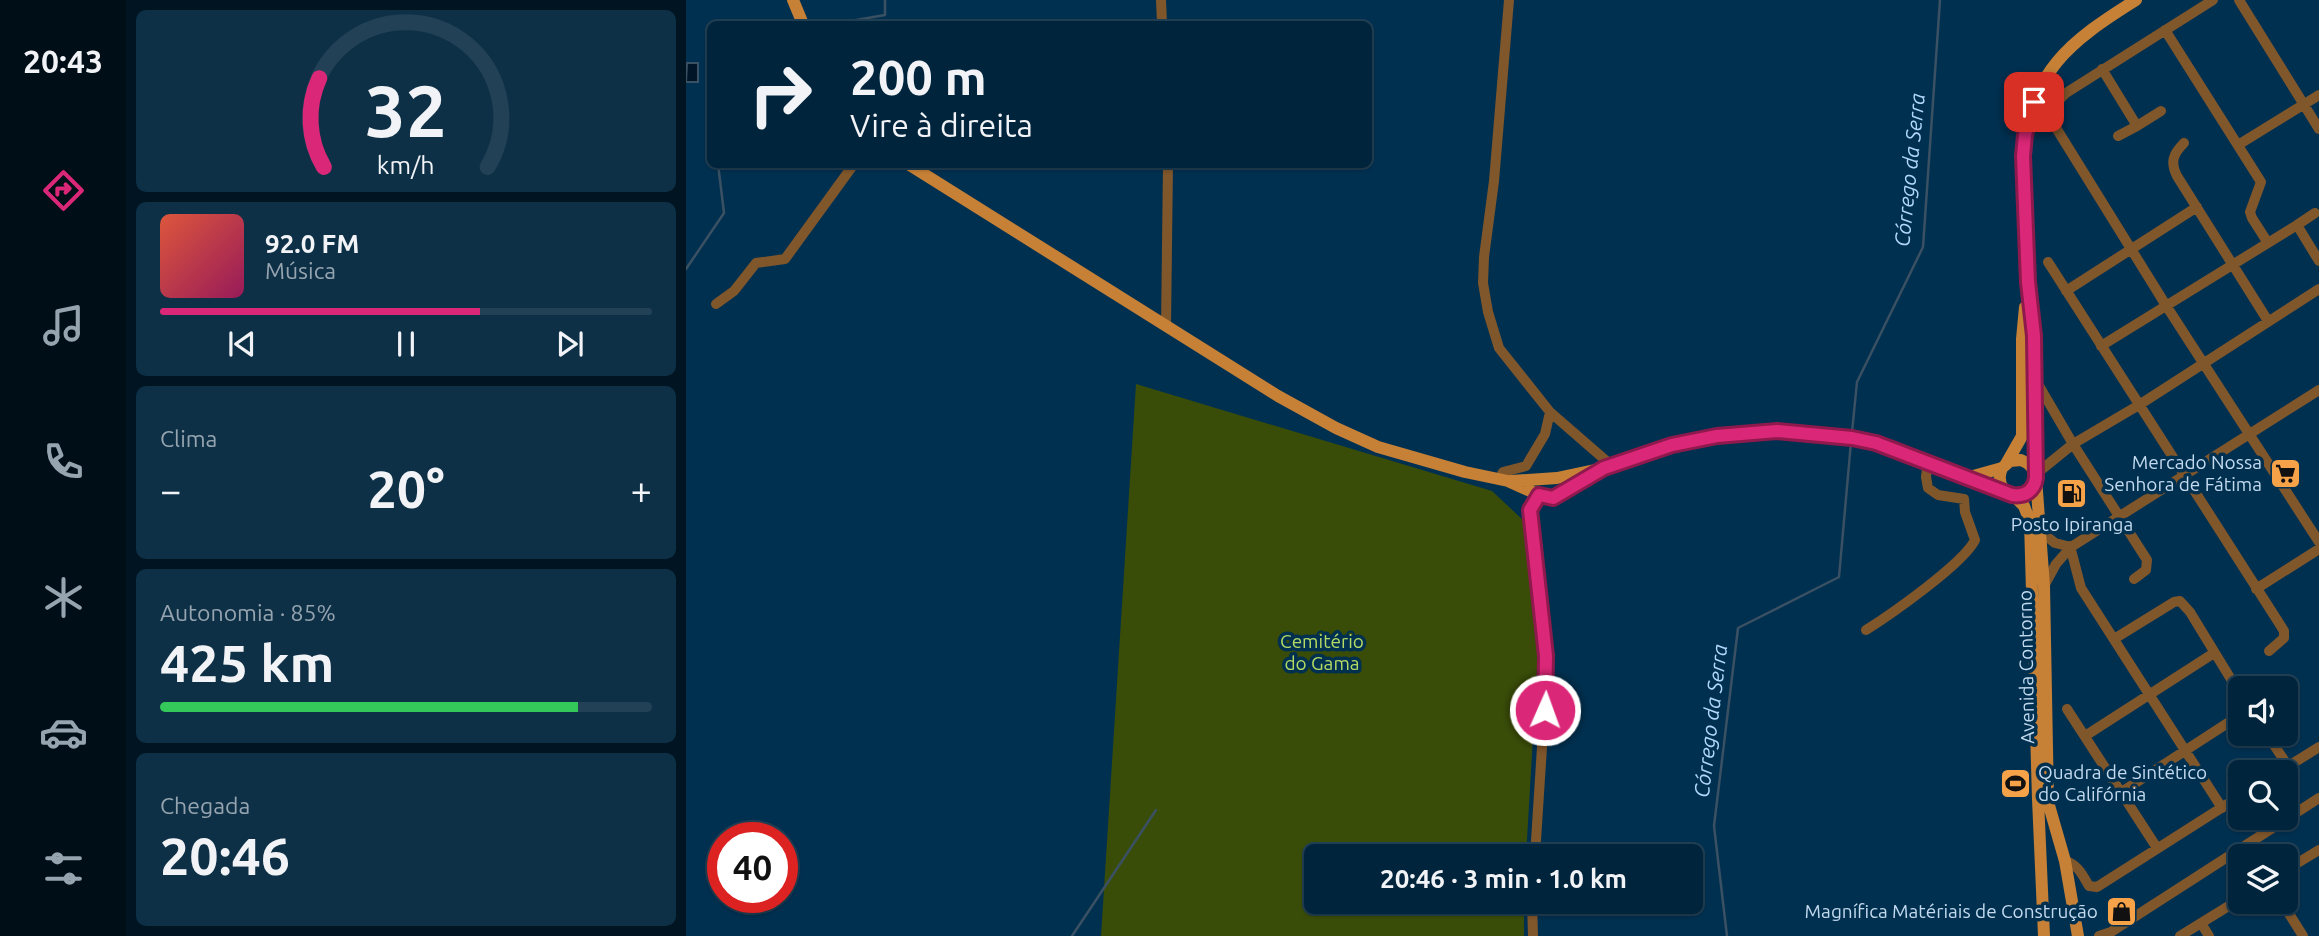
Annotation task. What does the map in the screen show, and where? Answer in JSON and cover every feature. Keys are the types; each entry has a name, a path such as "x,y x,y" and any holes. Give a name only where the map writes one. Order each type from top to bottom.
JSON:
{"main road":[{"path":"793,0 802,21"},
{"name":"Avenida Contorno","path":"2077,933 2065,861 2048,802 2044,586 2036,476 2034,336 2028,282 2023,156 2025,135 2034,102 2059,58 2074,42 2136,0"},
{"path":"914,168 1278,396 1378,447 1465,472 1504,480 1553,498 1608,467"},
{"name":"Avenida Contorno","path":"2004,466 2022,436 2022,339 2028,282"},
{"path":"1504,480 1551,478 1608,467 1672,445 1717,436 1777,431 1876,443 1928,462 1965,478 2011,495 2028,492 2036,476 2031,465 2021,460 1965,478"},
{"path":"2004,466 1999,479 2004,490 2011,495"},
{"path":"1551,478 1562,487 1559,494"},
{"path":"1539,495 1539,485 1551,478"},
{"name":"Avenida Contorno","path":"2011,495 2024,506 2030,522 2044,936"},
{"path":"2041,871 2049,859 2065,861"}],"street":[{"path":"1161,0 1162,21"},
{"path":"1509,0 1493,180 1483,257 1483,283 1492,329 1499,348 1550,412 1608,467"},
{"path":"2213,0 2058,99 2052,116 2053,123 2167,307 2319,542"},
{"path":"2239,0 2319,129"},
{"path":"2165,30 2261,181 2250,212 2268,243"},
{"path":"2102,69 2137,125"},
{"path":"2238,145 2319,94"},
{"path":"2118,136 2161,111"},
{"path":"2184,144 2175,152 2172,166 2267,321"},
{"path":"716,304 734,291 756,263 785,260 851,168"},
{"path":"1166,326 1168,168"},
{"path":"2066,290 2197,207"},
{"path":"2101,346 2315,213"},
{"path":"2297,225 2319,261"},
{"path":"2048,262 2284,631 2284,638 2269,651"},
{"path":"2036,476 2073,444 2139,405 2319,289"},
{"path":"2034,377 2147,561 2146,570 2134,579"},
{"path":"2044,586 2056,564 2070,547 2318,394"},
{"path":"1504,480 1503,472 1526,466 1545,434 1550,412"},
{"path":"1866,630 1943,573 1975,540 1965,512 1964,499 1938,495 1928,488 1928,462"},
{"path":"1536,844 1546,656 1530,510 1539,495"},
{"path":"2041,532 2055,543 2070,547"},
{"path":"2070,547 2078,582 2222,808"},
{"path":"2256,589 2319,549"},
{"path":"2114,639 2178,601 2185,606 2229,676"},
{"path":"2085,736 2214,653"},
{"path":"2067,709 2157,848"},
{"path":"2120,793 2228,723"},
{"path":"2298,760 2319,747"},
{"path":"2247,844 2319,798"},
{"path":"2065,861 2071,862 2079,869 2093,888 2228,804"},
{"path":"2298,863 2319,850"},
{"path":"2077,933 2096,936 2110,934 2228,856"},
{"path":"2180,936 2228,906"},
{"path":"1532,914 1533,936"},
{"path":"2289,914 2303,936"},
{"path":"2201,923 2209,936"}],"green space":[{"name":"Cemitério do Gama","path":"1136,384 1492,491 1524,521 1537,643 1527,844 1304,844 1304,914 1524,914 1524,936 1101,936"}],"water":[{"path":"687,63 698,63 698,82 686,82"}],"waterway":[{"path":"850,21 885,15 885,0"},
{"name":"Córrego da Serra","path":"1852,432 1857,382 1923,247 1940,0"},
{"path":"686,269 724,213 718,168"},
{"name":"Córrego da Serra","path":"1727,936 1714,826 1738,628 1839,577 1851,442"},
{"path":"1072,936 1156,810"}],"place":[{"name":"Mercado Nossa Senhora de Fátima","path":"2285,473"},
{"name":"Posto Ipiranga","path":"2072,493"},
{"name":"Quadra de Sintético do Califórnia","path":"2015,783"},
{"name":"Magnífica Matériais de Construção","path":"2121,911"}],"route":[{"path":"1545,710 1546,656 1530,510 1539,495 1553,498 1604,468 1672,445 1717,436 1777,431 1876,443 2012,495 2023,495 2032,489 2036,478 2034,336 2028,282 2023,156 2025,135 2034,102"}]}
